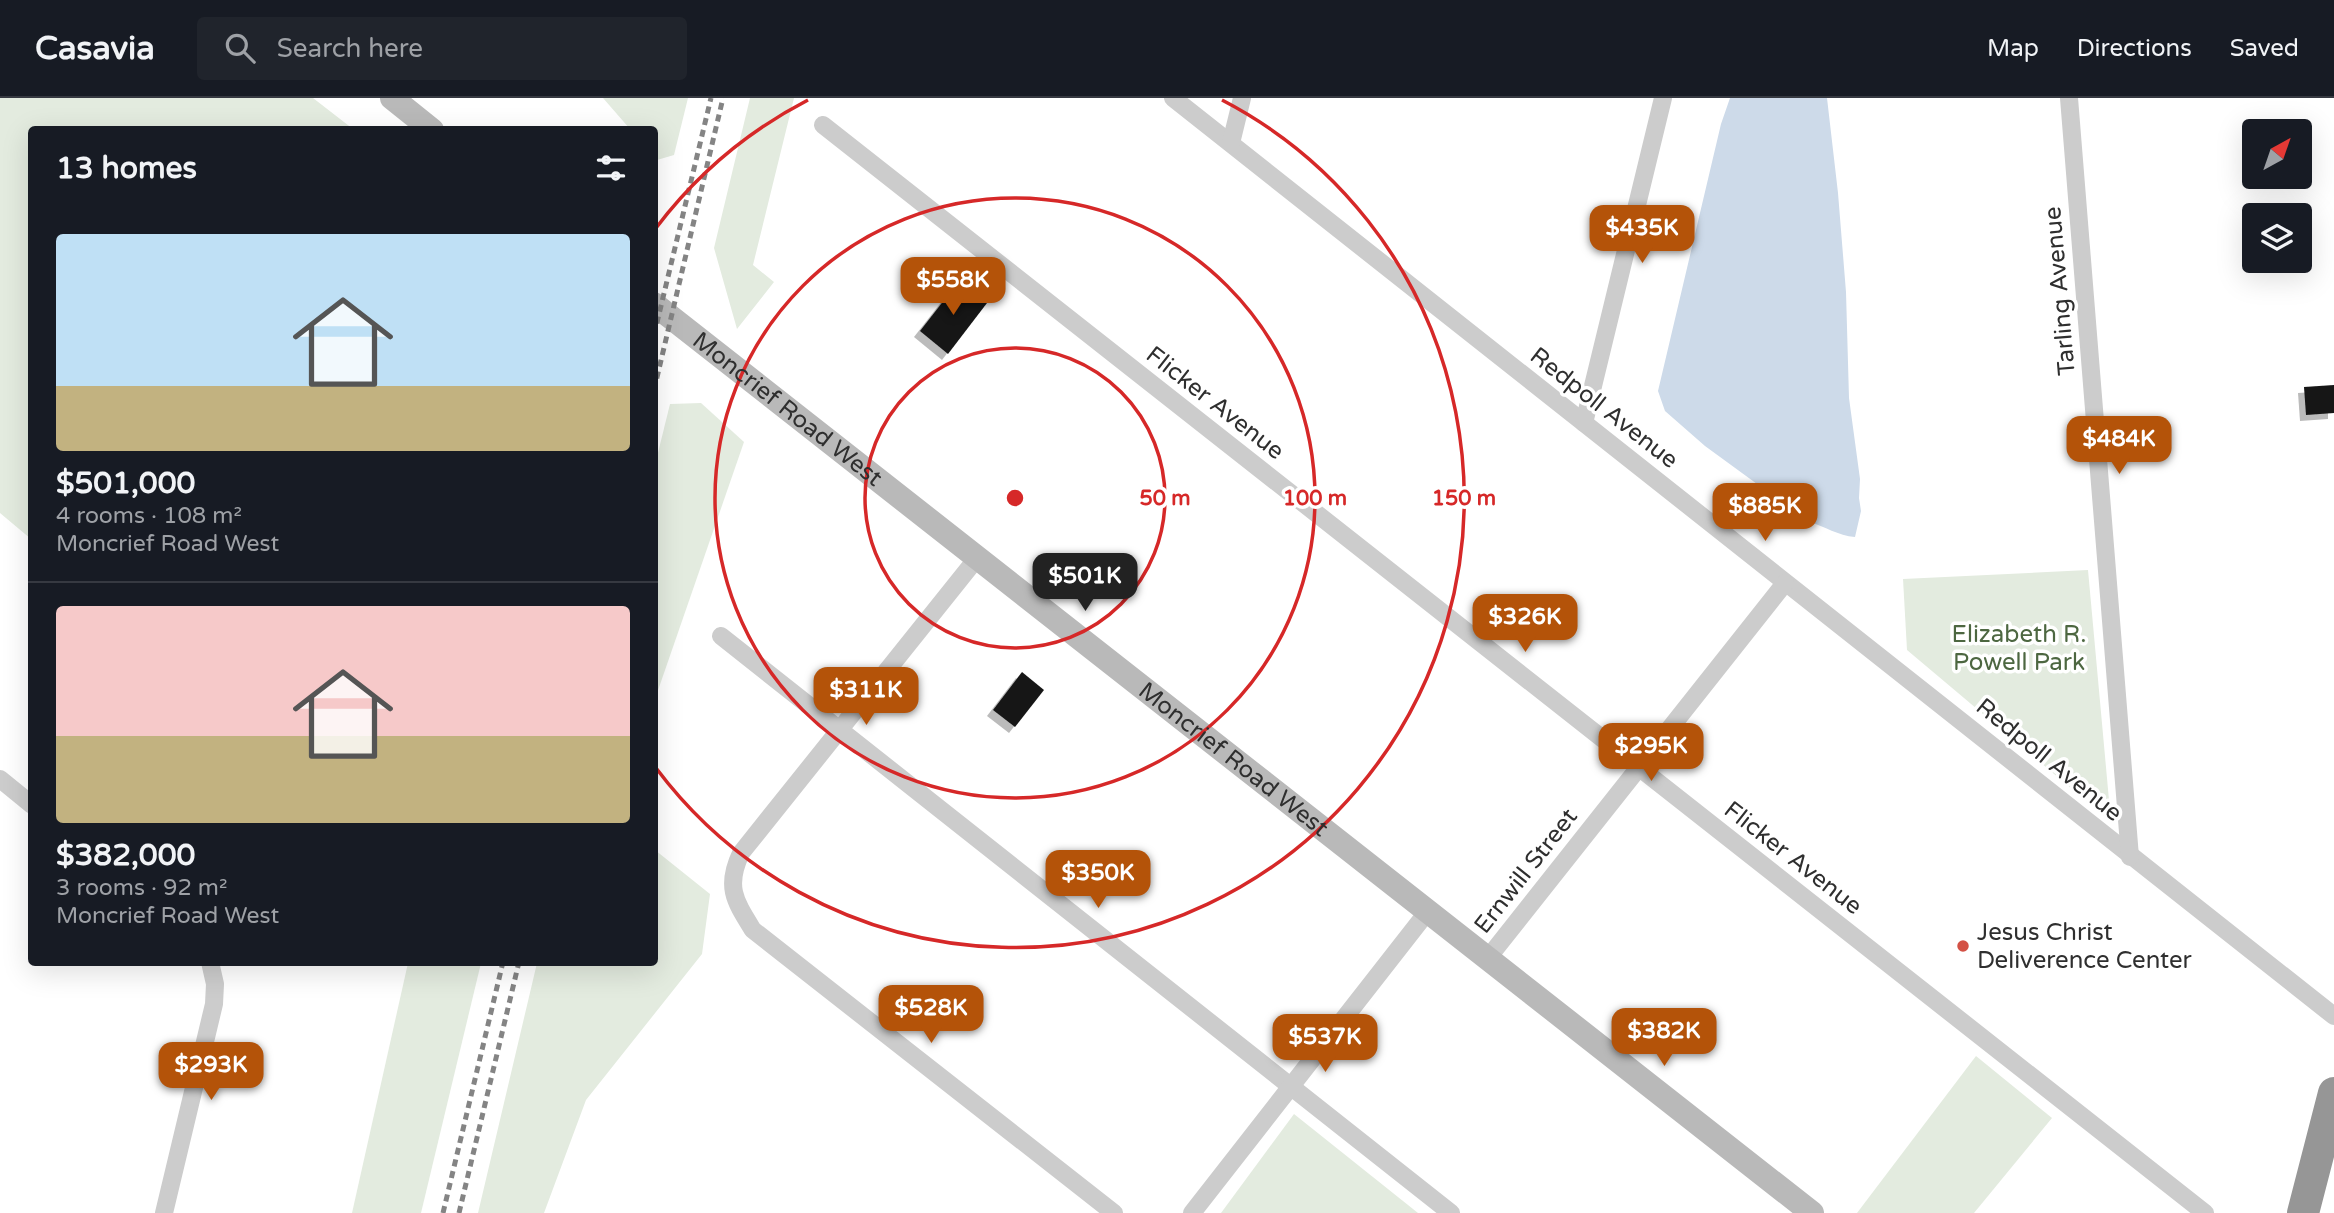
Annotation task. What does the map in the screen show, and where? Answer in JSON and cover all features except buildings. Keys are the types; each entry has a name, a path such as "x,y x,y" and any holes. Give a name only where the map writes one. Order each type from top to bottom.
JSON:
{"highway":[{"path":"2303,1213 2334,1093"}],"street":[{"path":"392,98 427,126"},
{"name":"Redpoll Avenue","path":"1173,98 2334,1016"},
{"path":"1231,143 1242,98"},
{"path":"1584,423 1663,98"},
{"name":"Tarling Avenue","path":"2069,98 2130,857"},
{"name":"Flicker Avenue","path":"823,125 2205,1213"},
{"name":"Moncrief Road West","path":"658,307 1811,1213"},
{"path":"977,558 741,853 733,869 733,889 753,930 1114,1213"},
{"name":"Ernwill Street","path":"1488,958 1785,583"},
{"path":"721,636 1451,1213"},
{"path":"0,779 28,802"},
{"path":"1192,1213 1428,911"},
{"path":"164,1213 214,1004 215,985 211,966"}],"green space":[{"path":"0,98 313,98 349,126 28,126 28,536 0,513"},
{"path":"603,98 688,98 674,155 658,160 658,126 627,126"},
{"path":"750,98 794,98 753,265 774,282 737,329 714,248"},
{"path":"701,403 744,442 658,690 658,453 670,404"},
{"name":"Elizabeth R. Powell Park","path":"2088,570 2111,822 1907,650 1903,579"},
{"path":"658,852 710,894 702,954 586,1100 544,1213 478,1213 536,966 658,966"},
{"path":"407,966 480,966 421,1213 352,1213"},
{"path":"1976,1056 2052,1118 1974,1213 1857,1213"},
{"path":"1294,1114 1418,1213 1221,1213"}],"water":[{"path":"1730,98 1827,98 1846,292 1849,398 1860,479 1861,511 1855,537 1809,522 1705,446 1665,411 1658,391 1721,124"}],"railway":[{"path":"658,318 711,98"},
{"path":"658,373 723,98"},
{"path":"443,1213 502,966"},
{"path":"459,1213 518,966"}],"place":[{"name":"Jesus Christ Deliverence Center","path":"1963,946"}]}
